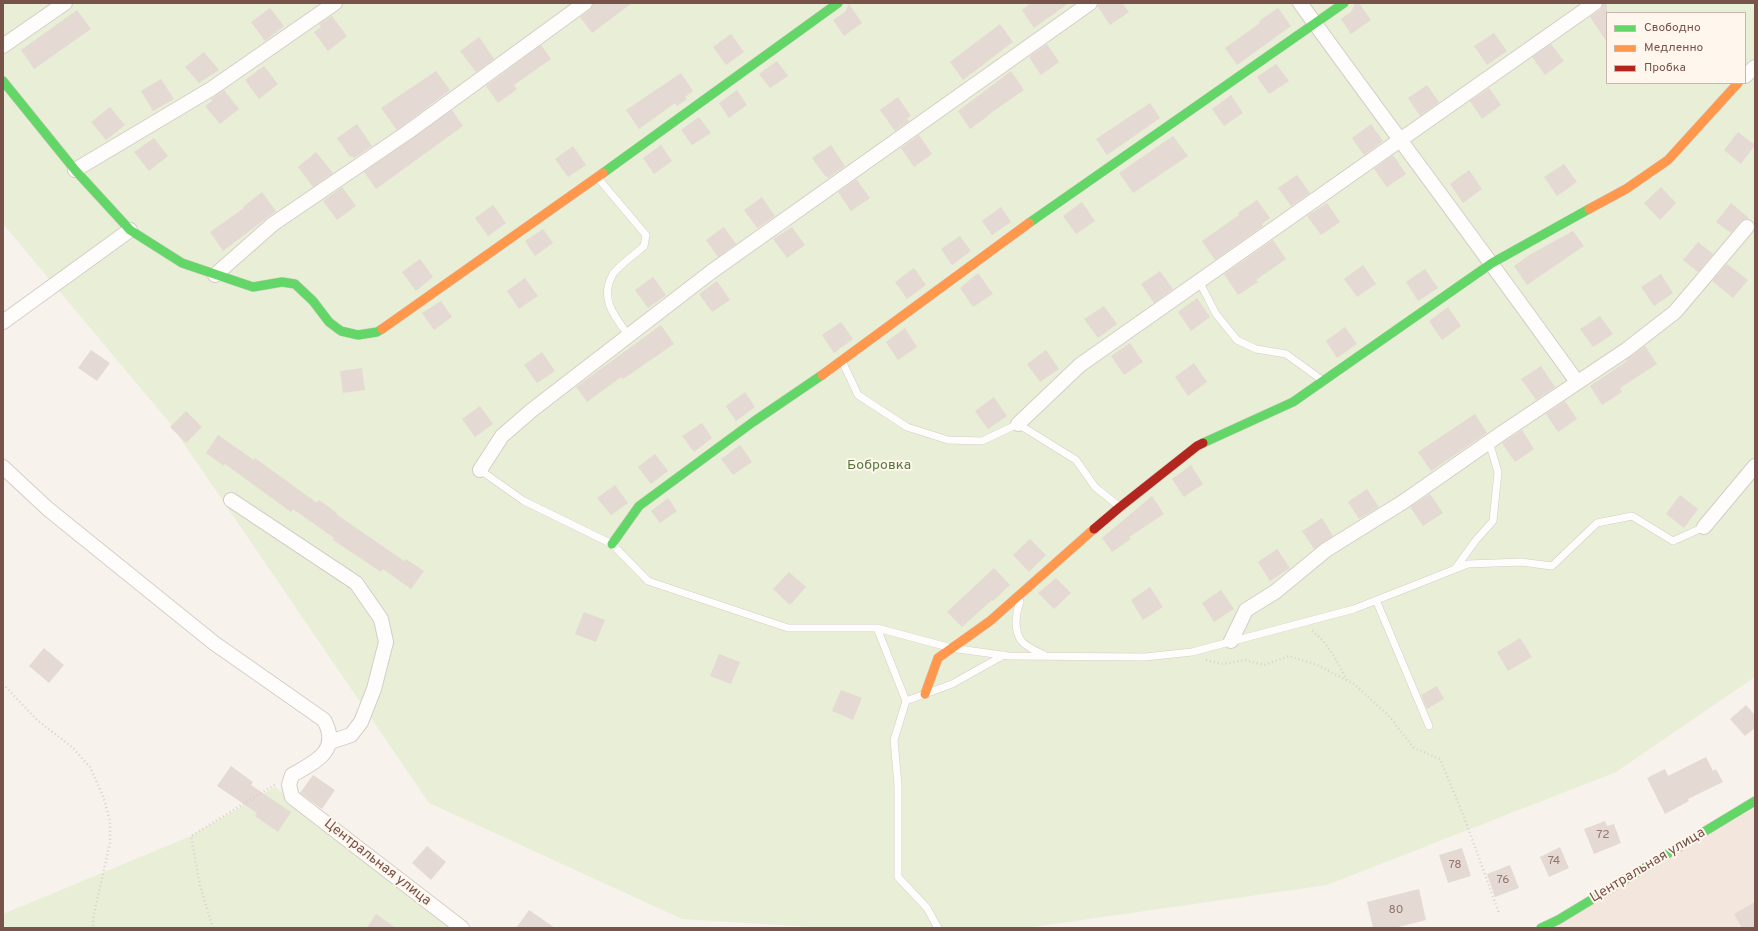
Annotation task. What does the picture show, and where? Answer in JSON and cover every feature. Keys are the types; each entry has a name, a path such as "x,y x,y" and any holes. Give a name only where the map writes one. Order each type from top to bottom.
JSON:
{"street":[{"path":"3,46 65,3"},
{"path":"75,170 211,89 335,3"},
{"path":"216,275 273,224 408,132 585,3"},
{"path":"3,81 75,170 130,230 182,263 253,288 282,282 295,284 313,301 329,322 341,331 358,335 377,332 597,177 838,3"},
{"path":"480,470 502,436 532,410 711,272 1090,3"},
{"path":"1300,3 1399,140 1492,263 1578,382"},
{"path":"612,544 639,506 753,422 842,361 1000,243 1316,24 1344,3"},
{"path":"1018,424 1080,366 1594,3"},
{"path":"1746,75 1755,67"},
{"path":"925,694 938,658 990,621 1120,507 1197,446 1293,402 1492,263 1626,189 1668,160 1737,84"},
{"path":"1231,641 1246,610 1275,592 1326,550 1403,502 1626,350 1675,312 1748,227"},
{"path":"3,322 130,230"},
{"path":"1704,527 1755,466"},
{"path":"3,467 48,509 214,643 324,720 328,729 330,742 326,752 314,763 292,775"},
{"path":"230,500 356,583 381,619 386,642 374,688 360,722 351,735 330,742"},
{"name":"Центральная улица","path":"292,775 289,785 292,797 462,928"},
{"name":"Центральная улица","path":"1541,928 1558,920 1755,801"}],"lane":[{"path":"597,177 646,235 644,246 614,273 607,295 613,315 628,336"},
{"path":"1199,281 1216,314 1237,340 1256,349 1286,354 1324,381"},
{"path":"842,361 858,395 907,427 948,440 982,441 1018,424 1076,460 1095,487 1120,507"},
{"path":"1454,570 1476,540 1493,521 1498,472 1489,442"},
{"path":"480,470 524,501 612,544 648,581 788,628 877,628 953,648 1004,655 1145,658 1192,652 1354,609 1468,564 1521,562 1552,566 1576,541 1597,523 1632,516 1673,541 1704,527"},
{"path":"1027,588 1017,609 1016,633 1027,647 1046,656"},
{"path":"1376,600 1429,726"},
{"path":"877,628 906,701 894,740 898,785 898,877 927,908 938,928"},
{"path":"906,701 952,684 1004,655"}],"path":[{"path":"1300,623 1319,636 1330,650 1347,680"},
{"path":"1203,659 1223,664 1246,660 1264,665 1289,656 1317,665 1354,684 1388,716 1414,748 1440,759 1464,817 1498,913"},
{"path":"3,684 38,720 72,747 90,767 103,796 110,821 110,843 95,911 94,928"},
{"path":"213,928 200,886 191,836 292,775"}],"shaded area":[{"path":"1755,808 1755,928 1538,928"}],"green space":[{"name":"Бобровка","path":"3,3 1755,3 1755,677 1616,772 1327,885 1026,928 827,928 682,919 429,803 169,422 3,224"},
{"path":"275,787 462,928 3,928 3,914 191,836"}],"building":[{"path":"593,3 632,3 592,33 580,17 590,10"},
{"path":"1031,3 1069,3 1034,28 1022,10"},
{"path":"1098,3 1122,3 1129,12 1110,25 1098,7"},
{"path":"1359,3 1371,20 1351,34 1341,19 1351,12 1355,4"},
{"path":"1603,3 1607,3 1606,41 1590,17 1600,10"},
{"path":"849,4 862,23 844,36 833,20 845,12"},
{"path":"270,8 284,26 265,41 251,22"},
{"path":"1278,8 1291,26 1237,65 1225,48"},
{"path":"77,10 91,29 34,69 21,50"},
{"path":"332,16 347,36 328,51 314,32 321,27 319,24"},
{"path":"1000,24 1013,42 963,80 950,62"},
{"path":"1494,33 1507,51 1487,65 1474,46"},
{"path":"731,34 744,52 726,65 713,47"},
{"path":"479,37 494,59 476,72 460,51"},
{"path":"1047,44 1059,62 1041,75 1029,57"},
{"path":"1551,44 1564,61 1545,75 1532,57"},
{"path":"541,45 551,59 514,85 517,89 498,103 486,86"},
{"path":"204,52 219,70 199,83 185,67"},
{"path":"777,61 788,76 770,88 759,74"},
{"path":"1276,64 1289,81 1269,94 1257,77"},
{"path":"264,66 278,84 259,99 245,80"},
{"path":"436,71 450,90 397,130 381,108"},
{"path":"1011,71 1024,90 970,129 958,111"},
{"path":"681,73 693,91 685,97 687,99 677,106 675,103 639,129 626,110"},
{"path":"161,79 174,99 153,111 141,91"},
{"path":"1427,85 1439,102 1420,116 1408,98"},
{"path":"1489,88 1501,105 1482,119 1470,101"},
{"path":"224,90 239,109 220,124 205,106 212,101 211,99"},
{"path":"737,90 747,105 729,118 719,103"},
{"path":"1231,95 1243,113 1224,126 1212,109"},
{"path":"898,97 911,116 907,118 909,121 895,131 880,110"},
{"path":"1150,103 1160,118 1107,155 1096,139"},
{"path":"110,107 125,125 106,140 91,122"},
{"path":"452,110 463,126 376,189 364,172"},
{"path":"699,117 711,133 692,145 681,130"},
{"path":"357,124 372,146 354,158 352,156 350,157 337,138"},
{"path":"1371,124 1383,141 1364,155 1352,138"},
{"path":"1738,132 1755,145 1741,164 1724,150"},
{"path":"919,135 932,154 914,167 901,148"},
{"path":"1173,136 1188,156 1133,193 1119,173"},
{"path":"154,138 168,156 149,171 134,152"},
{"path":"661,145 672,161 654,174 643,158"},
{"path":"831,145 845,166 828,178 812,158"},
{"path":"573,146 586,165 568,177 555,159"},
{"path":"316,152 333,173 313,187 298,167"},
{"path":"1393,155 1406,174 1387,187 1374,169"},
{"path":"1564,164 1577,182 1557,196 1544,177"},
{"path":"1469,170 1482,189 1463,203 1450,184"},
{"path":"1297,175 1310,193 1291,206 1278,188"},
{"path":"857,180 870,198 851,211 838,192"},
{"path":"342,187 356,206 337,220 323,201"},
{"path":"1661,187 1676,203 1660,220 1644,203"},
{"path":"262,192 276,211 223,251 210,232 244,208 243,207"},
{"path":"762,197 775,216 757,228 744,210"},
{"path":"1257,200 1270,218 1262,224 1263,226 1215,260 1202,241 1239,215 1238,213"},
{"path":"1082,202 1095,221 1076,234 1063,216"},
{"path":"1327,203 1340,222 1321,235 1307,216"},
{"path":"1731,203 1749,218 1741,221 1731,233 1716,222"},
{"path":"493,205 506,223 488,236 475,218"},
{"path":"1001,207 1011,222 992,235 982,221"},
{"path":"724,227 736,244 718,257 706,240"},
{"path":"792,227 805,245 787,258 773,239"},
{"path":"543,229 553,243 535,256 525,241"},
{"path":"1573,231 1584,246 1527,285 1514,266 1531,254"},
{"path":"960,236 971,251 952,265 941,249"},
{"path":"1273,240 1286,259 1256,280 1258,282 1238,295 1224,274"},
{"path":"1698,242 1713,254 1698,272 1683,260"},
{"path":"420,259 433,277 416,291 402,272"},
{"path":"1727,264 1748,280 1733,298 1712,281"},
{"path":"1363,265 1376,284 1357,297 1344,279"},
{"path":"914,268 926,285 907,299 895,282"},
{"path":"1425,269 1438,288 1418,301 1406,282"},
{"path":"1160,271 1173,289 1154,303 1141,284"},
{"path":"978,273 993,294 973,307 960,288"},
{"path":"1661,274 1673,293 1654,306 1641,287"},
{"path":"653,277 666,295 648,308 635,290"},
{"path":"525,278 538,296 519,309 507,291"},
{"path":"717,281 730,300 712,312 699,294"},
{"path":"1197,298 1210,317 1191,331 1178,312"},
{"path":"441,301 452,317 434,330 422,313"},
{"path":"1104,306 1117,324 1098,338 1084,319"},
{"path":"1448,307 1461,326 1442,340 1429,321"},
{"path":"1600,316 1613,334 1593,347 1580,329"},
{"path":"841,322 853,339 834,353 822,335"},
{"path":"661,325 674,344 623,379 621,377 587,402 576,387"},
{"path":"1345,327 1357,344 1337,358 1326,341"},
{"path":"905,328 917,347 898,360 886,342"},
{"path":"1130,343 1143,362 1124,375 1111,356"},
{"path":"1645,346 1657,364 1620,388 1622,392 1602,405 1590,386 1627,361 1626,360"},
{"path":"91,350 110,363 97,381 78,368"},
{"path":"1046,350 1059,369 1040,382 1027,364"},
{"path":"542,352 555,371 537,383 524,365"},
{"path":"1194,363 1207,382 1188,396 1175,377"},
{"path":"1541,366 1555,387 1536,400 1521,379"},
{"path":"362,368 365,390 343,393 340,371"},
{"path":"745,392 755,407 736,421 726,406"},
{"path":"994,397 1007,416 988,429 975,411"},
{"path":"1565,401 1577,419 1558,432 1546,414"},
{"path":"480,406 493,424 475,437 462,419"},
{"path":"186,411 202,427 186,443 170,427"},
{"path":"1475,414 1487,433 1431,471 1418,452"},
{"path":"702,423 712,438 694,452 682,436"},
{"path":"1522,430 1534,449 1515,462 1502,443"},
{"path":"218,435 254,460 255,458 317,503 319,500 337,513 336,514 404,561 406,559 424,571 411,589 383,569 381,572 333,540 334,538 293,509 291,512 225,464 224,466 206,453"},
{"path":"740,445 752,462 733,475 721,459"},
{"path":"655,454 668,471 651,484 638,467"},
{"path":"1191,465 1203,484 1184,497 1172,479"},
{"path":"615,485 628,503 611,515 597,498"},
{"path":"1367,489 1379,507 1359,519 1348,502"},
{"path":"1430,494 1443,513 1423,526 1410,507"},
{"path":"1680,495 1698,509 1684,528 1666,514"},
{"path":"1152,496 1164,514 1129,537 1131,539 1112,552 1102,538"},
{"path":"668,498 677,511 660,523 651,511"},
{"path":"1322,518 1333,536 1314,549 1302,531"},
{"path":"1030,539 1046,555 1029,572 1013,555"},
{"path":"1277,549 1290,568 1270,581 1258,562"},
{"path":"994,568 1010,585 962,627 947,612"},
{"path":"789,572 806,587 790,605 773,589"},
{"path":"1056,578 1071,593 1054,609 1038,593"},
{"path":"1150,587 1163,607 1143,620 1131,600"},
{"path":"1221,590 1234,609 1214,622 1202,603"},
{"path":"584,612 605,620 596,642 575,634"},
{"path":"1520,638 1532,657 1508,671 1497,652"},
{"path":"44,648 64,665 49,683 29,666"},
{"path":"719,654 740,662 731,684 710,676"},
{"path":"1437,686 1444,699 1427,709 1421,695"},
{"path":"841,690 862,698 853,720 832,711"},
{"path":"1746,705 1755,715 1755,728 1745,736 1730,719"},
{"path":"1706,757 1713,771 1716,769 1723,782 1688,799 1689,801 1665,814 1647,778 1665,769 1668,776"},
{"path":"231,766 253,782 251,785 291,812 278,832 255,816 257,813 217,786"},
{"path":"313,775 335,790 322,809 300,793"},
{"path":"1605,821 1607,826 1614,824 1621,843 1594,854 1584,829"},
{"path":"427,846 446,862 431,880 412,863"},
{"path":"1560,847 1569,868 1549,877 1540,857"},
{"path":"1462,848 1471,876 1448,883 1439,855"},
{"path":"1510,865 1519,888 1495,897 1487,874"},
{"path":"1419,889 1426,920 1394,928 1373,928 1367,902"},
{"path":"1755,902 1755,928 1742,928 1734,914"},
{"path":"529,910 555,928 516,928"},
{"path":"376,914 396,928 367,928"}],"traffic: fast":[{"path":"603,173 838,3"},
{"path":"1029,223 1344,3"},
{"path":"3,81 75,170 130,230 182,263 253,287 282,282 295,284 313,301 329,322 341,331 358,335 377,332 382,329"},
{"path":"1203,443 1293,402 1492,263 1589,209"},
{"path":"612,544 639,506 753,422 822,375"},
{"path":"1541,928 1558,920 1755,801"}],"traffic: slow":[{"path":"1589,209 1626,189 1668,160 1737,84"},
{"path":"382,329 603,173"},
{"path":"822,375 1029,223"},
{"path":"925,694 938,658 990,621 1094,529"}],"traffic: jam":[{"path":"1094,529 1197,446 1203,443"}]}
